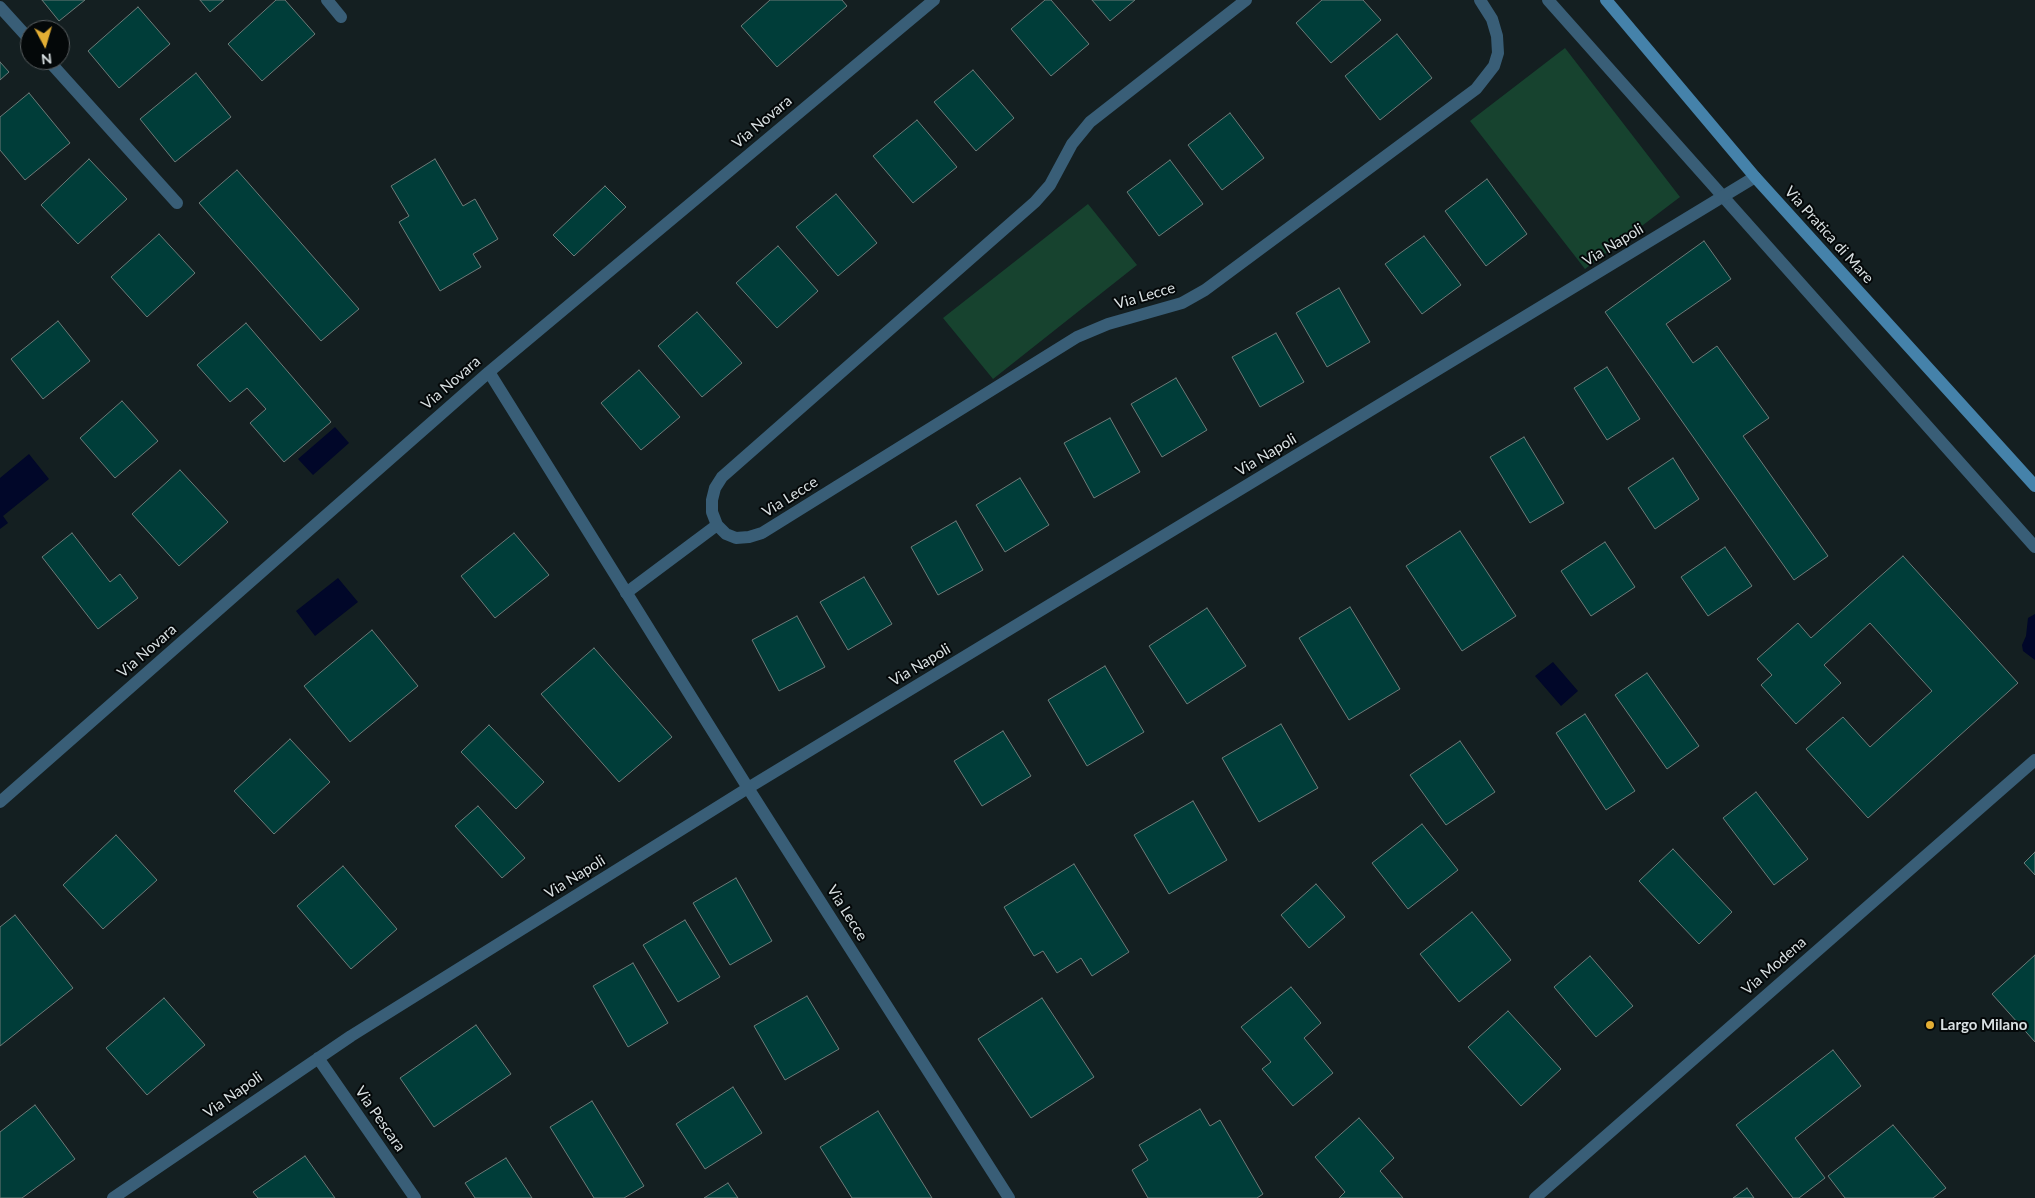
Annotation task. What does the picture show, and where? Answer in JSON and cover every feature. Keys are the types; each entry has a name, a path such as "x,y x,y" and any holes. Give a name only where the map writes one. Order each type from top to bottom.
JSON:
{"street":[{"path":"327,0 342,17"},
{"name":"Via Novara","path":"0,802 488,372 934,0"},
{"path":"626,593 717,525 712,512 712,500 715,488 722,476 1035,202 1050,185 1072,144 1090,122 1246,0"},
{"name":"Via Lecce","path":"717,525 726,534 736,538 749,538 762,533 1077,337 1108,324 1182,303 1205,290 1476,89 1494,66 1498,53 1497,36 1492,19 1480,0"},
{"path":"1548,0 1725,196 2035,546"},
{"name":"Via Pratica di Mare","path":"1606,0 1755,177 2035,486"},
{"path":"0,7 20,29"},
{"path":"57,70 177,203"},
{"name":"Via Napoli","path":"113,1198 318,1058 748,788 1755,177"},
{"name":"Via Lecce","path":"488,372 748,788 1009,1198"},
{"name":"Via Modena","path":"1535,1198 2035,760"},
{"name":"Via Pescara","path":"318,1058 415,1198"}],"green space":[{"path":"1565,48 1680,197 1585,269 1470,121"},
{"path":"1088,204 1137,265 993,379 943,318"}],"water":[{"path":"335,427 349,443 313,475 298,459"},
{"path":"29,454 49,479 3,516 8,523 0,529 0,478"},
{"path":"338,578 358,602 315,636 296,611"},
{"path":"2035,614 2035,660 2023,651 2022,645 2026,636 2028,618"},
{"path":"1553,662 1578,691 1561,706 1535,676"}],"building":[{"path":"42,0 85,0 60,20 58,20"},
{"path":"200,0 224,0 210,12"},
{"path":"276,0 285,0 315,34 262,81 228,44"},
{"path":"770,0 842,0 847,6 777,67 741,26"},
{"path":"1045,0 1051,0 1089,44 1051,76 1011,29"},
{"path":"1092,0 1135,0 1110,21"},
{"path":"1322,0 1363,0 1381,20 1331,63 1296,23"},
{"path":"138,7 170,44 119,88 88,51"},
{"path":"1397,34 1432,78 1380,120 1345,76"},
{"path":"0,62 9,72 0,80"},
{"path":"973,70 1014,118 976,151 934,102"},
{"path":"196,73 231,117 175,162 140,119"},
{"path":"29,93 70,143 25,180 0,150 0,117"},
{"path":"1230,113 1264,158 1222,190 1188,145"},
{"path":"917,120 957,167 913,203 873,156"},
{"path":"89,159 127,199 78,244 41,205"},
{"path":"435,159 463,206 475,199 498,239 473,254 481,267 440,291 399,222 409,216 391,186"},
{"path":"1170,160 1203,204 1159,236 1127,192"},
{"path":"237,170 359,309 321,341 199,203"},
{"path":"1487,179 1527,234 1486,266 1445,211"},
{"path":"605,186 626,207 574,256 553,235"},
{"path":"836,194 877,243 838,276 796,227"},
{"path":"159,234 195,273 147,317 111,277"},
{"path":"1424,236 1461,285 1422,314 1385,264"},
{"path":"1704,241 1731,279 1666,324 1693,363 1717,346 1769,418 1743,436 1828,556 1794,580 1605,312"},
{"path":"778,246 818,291 777,328 736,283"},
{"path":"1339,288 1370,342 1327,367 1296,313"},
{"path":"697,312 742,363 702,397 658,346"},
{"path":"58,321 90,361 43,399 11,359"},
{"path":"246,323 331,422 284,462 250,423 266,409 247,388 230,402 197,365"},
{"path":"1276,333 1304,382 1260,407 1232,357"},
{"path":"1607,367 1640,419 1607,440 1574,388"},
{"path":"639,370 680,417 641,450 601,403"},
{"path":"1176,378 1207,430 1162,457 1131,404"},
{"path":"122,401 158,441 115,478 80,438"},
{"path":"1110,418 1140,472 1094,498 1064,443"},
{"path":"1524,437 1564,503 1530,523 1490,457"},
{"path":"1673,458 1699,499 1655,529 1628,488"},
{"path":"180,470 228,522 179,566 132,514"},
{"path":"1020,478 1049,525 1005,552 976,505"},
{"path":"956,521 983,570 938,595 911,547"},
{"path":"1460,531 1516,616 1462,651 1406,566"},
{"path":"72,533 110,582 120,574 138,598 98,629 42,557"},
{"path":"514,533 549,575 495,618 461,576"},
{"path":"1605,542 1635,587 1591,616 1561,571"},
{"path":"1725,547 1752,586 1708,616 1681,577"},
{"path":"1903,556 2018,683 1868,818 1806,749 1843,717 1870,747 1932,691 1870,623 1824,665 1841,683 1796,724 1761,685 1772,675 1757,659 1798,623 1811,638"},
{"path":"864,577 892,624 848,650 820,602"},
{"path":"1350,607 1400,689 1349,720 1299,638"},
{"path":"1207,608 1246,666 1187,704 1149,646"},
{"path":"797,616 825,667 779,691 752,640"},
{"path":"372,630 418,686 350,742 304,686"},
{"path":"594,648 672,737 619,782 541,694"},
{"path":"1105,666 1144,732 1087,766 1048,700"},
{"path":"1647,673 1699,746 1667,769 1615,695"},
{"path":"1585,714 1635,791 1606,810 1556,733"},
{"path":"1281,724 1318,788 1259,822 1222,758"},
{"path":"489,725 544,782 516,809 461,752"},
{"path":"1003,731 1031,776 982,806 954,761"},
{"path":"290,739 330,782 274,834 234,791"},
{"path":"1460,741 1495,792 1446,825 1410,775"},
{"path":"1756,792 1808,859 1774,885 1723,818"},
{"path":"1193,801 1227,860 1169,894 1134,835"},
{"path":"478,806 525,858 502,878 455,826"},
{"path":"1422,824 1458,870 1408,909 1372,863"},
{"path":"116,835 157,880 103,929 63,885"},
{"path":"1673,849 1732,912 1699,944 1639,881"},
{"path":"2035,852 2035,875 2024,863"},
{"path":"1074,864 1129,952 1092,976 1081,958 1057,973 1043,951 1034,956 1004,907"},
{"path":"343,866 397,929 351,969 297,906"},
{"path":"736,878 772,941 730,965 693,903"},
{"path":"1316,884 1345,917 1309,948 1281,915"},
{"path":"1472,912 1511,960 1459,1002 1420,954"},
{"path":"15,915 73,988 0,1046 0,927"},
{"path":"685,920 720,977 678,1002 643,945"},
{"path":"2035,955 2035,1042 1992,994"},
{"path":"1590,956 1633,1006 1596,1037 1554,987"},
{"path":"633,963 668,1023 628,1047 593,986"},
{"path":"1291,987 1321,1023 1304,1038 1333,1073 1293,1106 1262,1069 1271,1062 1241,1027"},
{"path":"807,996 839,1049 785,1080 754,1026"},
{"path":"164,998 205,1045 147,1095 106,1048"},
{"path":"1042,998 1094,1077 1031,1118 978,1039"},
{"path":"1508,1011 1561,1069 1521,1106 1468,1047"},
{"path":"476,1025 511,1074 434,1127 400,1078"},
{"path":"1833,1050 1861,1086 1795,1138 1825,1178 1799,1198 1793,1198 1736,1125"},
{"path":"733,1087 762,1133 705,1169 676,1124"},
{"path":"592,1101 644,1186 624,1198 594,1198 550,1127"},
{"path":"35,1105 75,1159 22,1198 0,1198 0,1132"},
{"path":"1200,1109 1210,1126 1220,1120 1263,1194 1257,1198 1148,1198 1132,1170 1148,1160 1139,1145"},
{"path":"878,1111 932,1198 852,1198 820,1147"},
{"path":"1359,1118 1394,1158 1380,1171 1403,1198 1339,1198 1345,1192 1315,1157"},
{"path":"1893,1125 1946,1188 1933,1198 1845,1198 1828,1176"},
{"path":"305,1156 335,1198 258,1198 253,1192"},
{"path":"506,1158 532,1198 475,1198 465,1183"},
{"path":"728,1183 738,1198 704,1198"},
{"path":"1747,1188 1754,1198 1733,1198"}],"place":[{"name":"Largo Milano","path":"1930,1025"}]}
